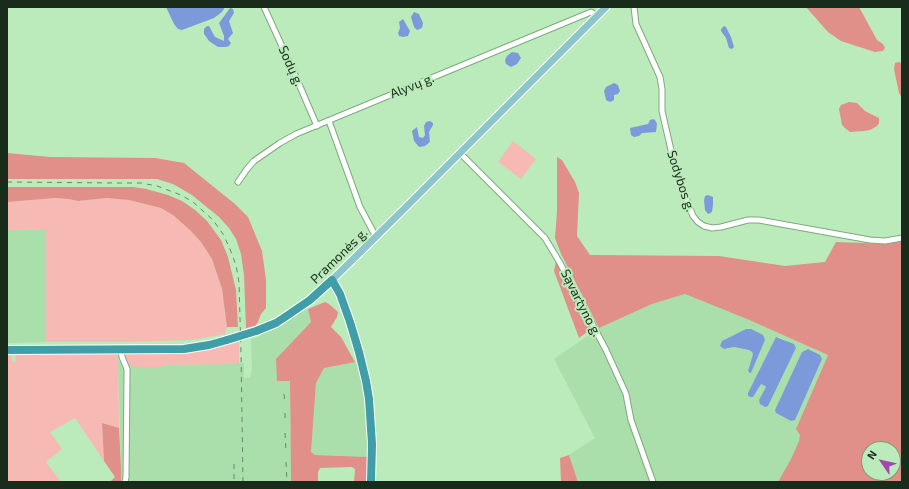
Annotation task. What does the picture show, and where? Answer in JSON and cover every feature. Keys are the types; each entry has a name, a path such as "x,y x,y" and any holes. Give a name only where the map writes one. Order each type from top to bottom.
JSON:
{"highway":[{"name":"Pramonės g.","path":"7,350 184,349 209,345 256,331 276,323 310,300 332,280"},
{"path":"332,280 340,294 350,322 366,381 372,444 371,482"}],"main road":[{"name":"Pramonės g.","path":"332,280 606,7"}],"street":[{"name":"Sodų g.","path":"264,7 292,68 316,126"},
{"name":"Sodybos g.","path":"634,7 638,29 660,77 662,89 662,111 676,172 693,216 698,222 704,226 712,228 748,220 759,220 870,240 885,241 902,238"},
{"name":"Alyvų g.","path":"238,182 254,161 285,140 591,12 597,16"},
{"path":"329,121 360,207 376,237"},
{"name":"Sąvartyno g.","path":"460,153 545,238 560,263 606,350 626,394 631,420 653,482"},
{"path":"121,350 127,370 125,482"}],"shaded area":[{"path":"806,7 859,7 877,40 883,44 885,48 883,51 875,52 841,41 828,32"},
{"path":"895,63 902,63 902,98 899,93 894,69"},
{"path":"849,102 857,103 865,111 879,118 879,123 877,126 870,130 850,132 845,128 842,125 839,109 841,105"},
{"path":"513,141 536,159 521,179 498,162"},
{"path":"7,153 50,157 155,158 184,163 235,204 248,217 262,251 266,280 266,308 261,314 258,322 255,326 246,328 244,275 241,254 236,239 219,217 192,195 173,184 157,179 7,179"},
{"path":"557,157 562,160 575,182 579,193 577,236 590,255 719,256 785,266 825,262 836,242 888,244 902,241 902,482 778,482 799,441 800,435 796,429 828,355 747,319 685,294 652,304 599,328 561,254 555,238 557,211"},
{"path":"7,187 133,187 168,195 182,201 207,221 221,240 228,257 236,290 238,327 227,327 222,289 212,259 201,242 173,215 161,208 129,200 107,198 78,201 55,198 7,202"},
{"path":"55,198 78,201 107,198 129,200 161,208 173,215 201,242 212,259 222,289 227,327 225,334 192,340 46,342 46,229 7,230 7,202"},
{"path":"46,229 46,342 7,343 7,230"},
{"path":"556,261 591,329 579,338 554,271"},
{"path":"685,294 747,319 828,355 796,429 800,435 799,441 778,482 578,482 569,455 595,438 554,359 599,328 652,304","holes":["746,329 765,340 751,373 748,368 753,354 752,352 734,347 727,349 722,341","779,337 794,344 796,348 768,406 759,400 766,387 761,384","803,350 793,421 776,413 775,410"]},
{"path":"325,302 338,312 337,317 331,327 341,337 355,362 324,368 316,383 311,452 315,455 368,457 367,482 354,482 355,469 352,467 320,468 318,472 318,482 291,482 290,381 277,381 276,359 311,322 308,309"},
{"path":"308,309 311,322 276,359 290,381 291,482 121,482 118,361 160,367 166,365 244,363 244,378 250,378 252,369 251,339 258,337 295,314"},
{"path":"239,342 239,364 135,367 128,365 125,359 128,353 181,353 204,351"},
{"path":"114,352 118,354 119,428 102,423 104,461 75,418 50,432 62,449 46,462 61,482 7,482 7,354 11,355 13,362 16,362 15,358 17,354"},
{"path":"358,360 366,411 368,457 315,455 311,452 316,383 323,368"},
{"path":"102,423 119,428 121,482 110,482 115,477 104,461"},
{"path":"569,455 578,482 561,482 560,458"}],"water":[{"path":"166,7 225,7 222,12 214,18 182,30 178,29 174,24"},
{"path":"230,8 233,9 234,13 229,21 233,33 228,39 231,43 226,47 218,47 209,41 204,34 204,29 209,26 215,37 224,41 224,36 219,23"},
{"path":"414,12 419,14 423,23 422,28 417,30 414,27 411,17"},
{"path":"403,19 410,31 408,36 403,37 399,36 398,33 400,28 399,22"},
{"path":"724,26 731,37 734,47 732,49 729,48 726,38 721,31"},
{"path":"512,52 518,53 521,58 517,64 511,67 506,64 505,60"},
{"path":"614,83 618,85 620,91 618,94 614,95 614,100 610,102 606,100 604,91 606,87"},
{"path":"653,119 657,124 656,132 642,133 639,136 634,137 631,135 630,128 648,124 650,120"},
{"path":"430,121 433,125 429,132 430,142 425,146 419,147 414,141 412,131 417,127 419,137 423,138 425,135 424,126 426,122"},
{"path":"708,195 713,197 713,205 712,212 708,214 705,210 704,200 705,196"},
{"path":"746,329 751,329 763,335 765,340 751,373 748,371 753,354 752,352 734,347 724,349 720,346 722,341"},
{"path":"776,337 794,344 796,348 768,406 765,407 760,404 759,400 766,387 765,386 761,384 753,397 748,396 748,393"},
{"path":"808,349 820,355 822,359 795,420 791,421 776,413 775,410 802,352"}],"railway":[{"path":"7,182 141,183 157,186 181,195 193,202 213,220 223,234 230,249 236,265 239,282 243,482"},
{"path":"284,394 285,404"},
{"path":"285,413 285,423"},
{"path":"285,433 286,452"},
{"path":"286,462 287,482"},
{"path":"234,464 234,482"}]}
